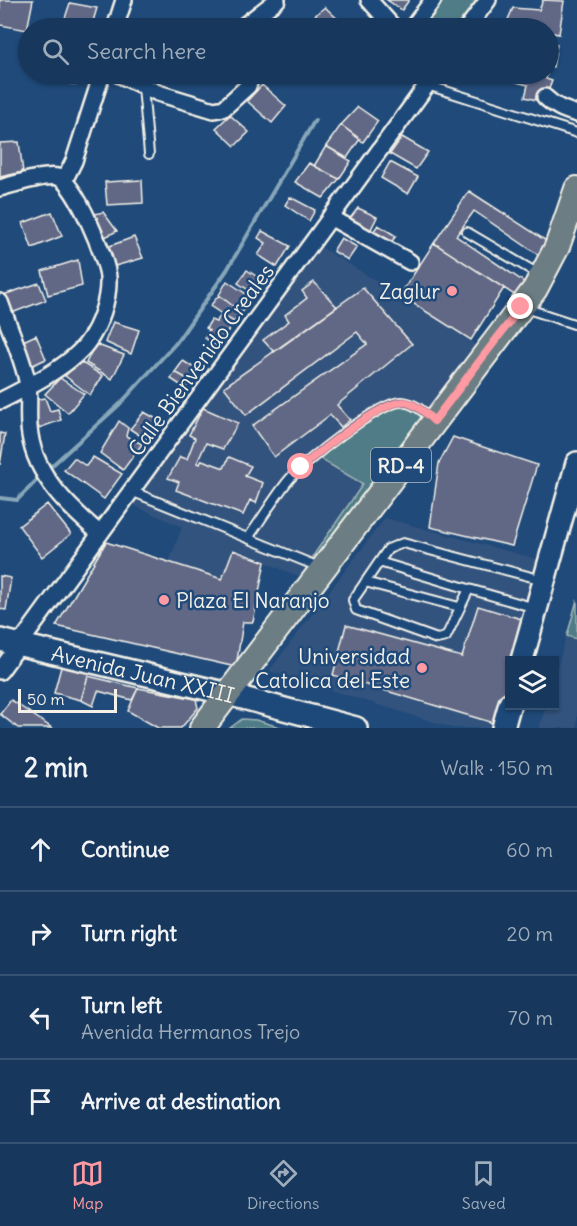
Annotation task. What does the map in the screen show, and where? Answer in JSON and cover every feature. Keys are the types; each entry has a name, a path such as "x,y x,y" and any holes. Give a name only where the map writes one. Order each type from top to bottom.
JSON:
{"main road":[{"name":"RD-4","path":"201,728 535,288 557,248 577,189"},
{"path":"523,656 577,463"},
{"name":"Avenida Juan XXIII","path":"10,642 228,693 356,728"},
{"path":"503,728 508,710"}],"street":[{"path":"118,18 124,0"},
{"path":"254,18 277,0"},
{"path":"369,0 385,18"},
{"path":"420,18 433,0"},
{"path":"474,18 488,0"},
{"path":"64,181 74,162 99,84"},
{"path":"139,84 158,93 214,110 224,108 249,84"},
{"name":"Calle Bienvenido Creales","path":"0,670 10,642 100,534 426,84"},
{"path":"545,97 551,104 562,110 577,114"},
{"path":"0,188 39,178 58,177 64,181 84,211 108,275 106,299 98,325 87,343 68,361 28,387 0,401"},
{"path":"330,217 410,262"},
{"path":"0,302 25,372 28,387 30,435 37,461 54,488 76,513 100,534"}],"lane":[{"path":"452,84 577,133"},
{"path":"143,86 149,154"},
{"path":"467,232 542,276"},
{"path":"521,307 577,325"},
{"path":"248,538 287,482 301,467 331,443 388,405 404,402 413,404 434,421"},
{"path":"131,491 323,569"},
{"path":"469,589 446,637 437,639 356,610 353,600 388,549 403,543 544,580"},
{"path":"379,562 536,608"},
{"path":"365,582 459,607"}],"shaded area":[{"path":"312,242 400,295 487,352 313,582 234,550 222,579 169,562 182,527 124,501"},
{"path":"385,518 544,561 517,656 505,656 505,699 497,728 453,728 269,671"},
{"path":"577,598 577,728 539,728 545,710 559,710 559,661"}],"green space":[{"path":"433,0 488,0 474,18 420,18"},
{"path":"404,402 425,413 315,565 308,563 363,484 315,456 363,421"},
{"path":"577,600 577,639 567,636"},
{"path":"242,719 256,720 283,728 230,728"}],"building":[{"path":"0,0 33,0 29,18 18,18 18,28 0,25"},
{"path":"387,0 409,0 402,10"},
{"path":"543,0 564,1 559,34 559,18 509,18 513,8 539,10"},
{"path":"70,3 97,8 94,18 65,18"},
{"path":"325,7 337,18 312,18"},
{"path":"524,84 551,84 547,94 539,92 536,100 525,97 528,85"},
{"path":"262,85 286,106 272,123 247,101"},
{"path":"358,107 378,121 363,142 341,125"},
{"path":"230,115 249,132 235,146 216,128"},
{"path":"341,125 360,139 347,158 326,146"},
{"path":"402,137 428,152 416,169 390,154"},
{"path":"19,142 23,172 0,177 0,143"},
{"path":"326,146 351,161 339,179 314,166"},
{"path":"390,162 418,177 408,194 381,178"},
{"path":"309,163 339,179 323,198 295,182"},
{"path":"142,180 143,203 107,205 105,182"},
{"path":"469,191 548,242 540,256 474,211 456,236 524,282 516,296 434,243"},
{"path":"290,197 315,210 309,221 285,205"},
{"path":"358,208 377,217 369,233 348,221"},
{"path":"52,212 62,236 32,248 23,223"},
{"path":"103,212 117,231 103,238 91,215"},
{"path":"378,225 396,236 388,246 371,235"},
{"path":"262,231 290,246 277,267 258,255 266,243 258,238"},
{"path":"134,237 143,258 115,266 107,247"},
{"path":"341,238 357,247 348,260 333,251"},
{"name":"Zaglur","path":"434,243 504,288 471,340 400,295"},
{"path":"78,260 82,286 48,295 42,271"},
{"path":"247,270 262,280 253,293 238,283"},
{"path":"227,281 252,298 242,313 219,295"},
{"path":"314,282 337,307 274,352 263,340 289,321 285,315 307,298 302,291"},
{"path":"39,283 46,300 9,314 3,295"},
{"path":"363,288 412,344 337,405 350,420 341,427 330,415 274,457 252,426 367,344 357,332 246,415 224,387"},
{"path":"219,295 242,313 234,322 210,306"},
{"path":"222,314 234,322 217,347 205,338 209,330 206,328 211,320 216,322"},
{"path":"113,322 139,330 131,354 105,342"},
{"path":"36,335 46,359 31,366 21,342"},
{"path":"95,344 124,355 112,379 86,363"},
{"path":"79,361 103,376 90,395 65,376"},
{"path":"183,361 198,370 191,381 175,372"},
{"path":"175,372 191,381 185,388 171,379"},
{"path":"60,378 84,394 68,413 45,394"},
{"path":"45,398 50,411 58,409 61,420 36,429 32,400"},
{"path":"203,408 238,423 223,449 206,443 197,463 200,464 202,460 224,468 229,457 251,466 245,476 263,483 256,503 250,500 243,515 176,490 179,482 168,478 180,457 187,459 195,438 189,435"},
{"path":"144,412 162,422 147,440 130,429"},
{"path":"119,421 128,428 126,436 142,444 123,470 100,453"},
{"path":"0,433 5,434 0,465"},
{"path":"453,437 537,465 512,546 430,527 439,463"},
{"path":"93,457 122,474 104,499 64,470 74,458 86,466"},
{"path":"47,504 71,534 42,557 19,526"},
{"name":"Plaza El Naranjo","path":"106,542 222,579 233,550 265,562 253,622 243,622 236,667 56,626"},
{"path":"0,576 11,578 6,610 0,609"},
{"name":"Universidad Catolica del Este","path":"478,606 528,621 517,656 505,656 505,698 497,724 333,675 346,625 462,657"},
{"path":"61,667 89,673 81,700 54,693"},
{"path":"88,676 138,688 132,700 98,691 93,706 81,700"},
{"path":"138,688 196,699 198,708 181,728 158,728 128,711"},
{"path":"11,700 52,728 18,728 0,714"}],"waterway":[{"path":"47,470 120,404 176,343 227,270 315,120"},
{"path":"0,498 17,500 42,475"}],"place":[{"name":"Zaglur","path":"452,291"},
{"name":"Plaza El Naranjo","path":"164,600"},
{"name":"Universidad Catolica del Este","path":"422,668"}],"route":[{"path":"301,467 331,443 388,405 404,402 413,404 434,421 521,307"}]}
